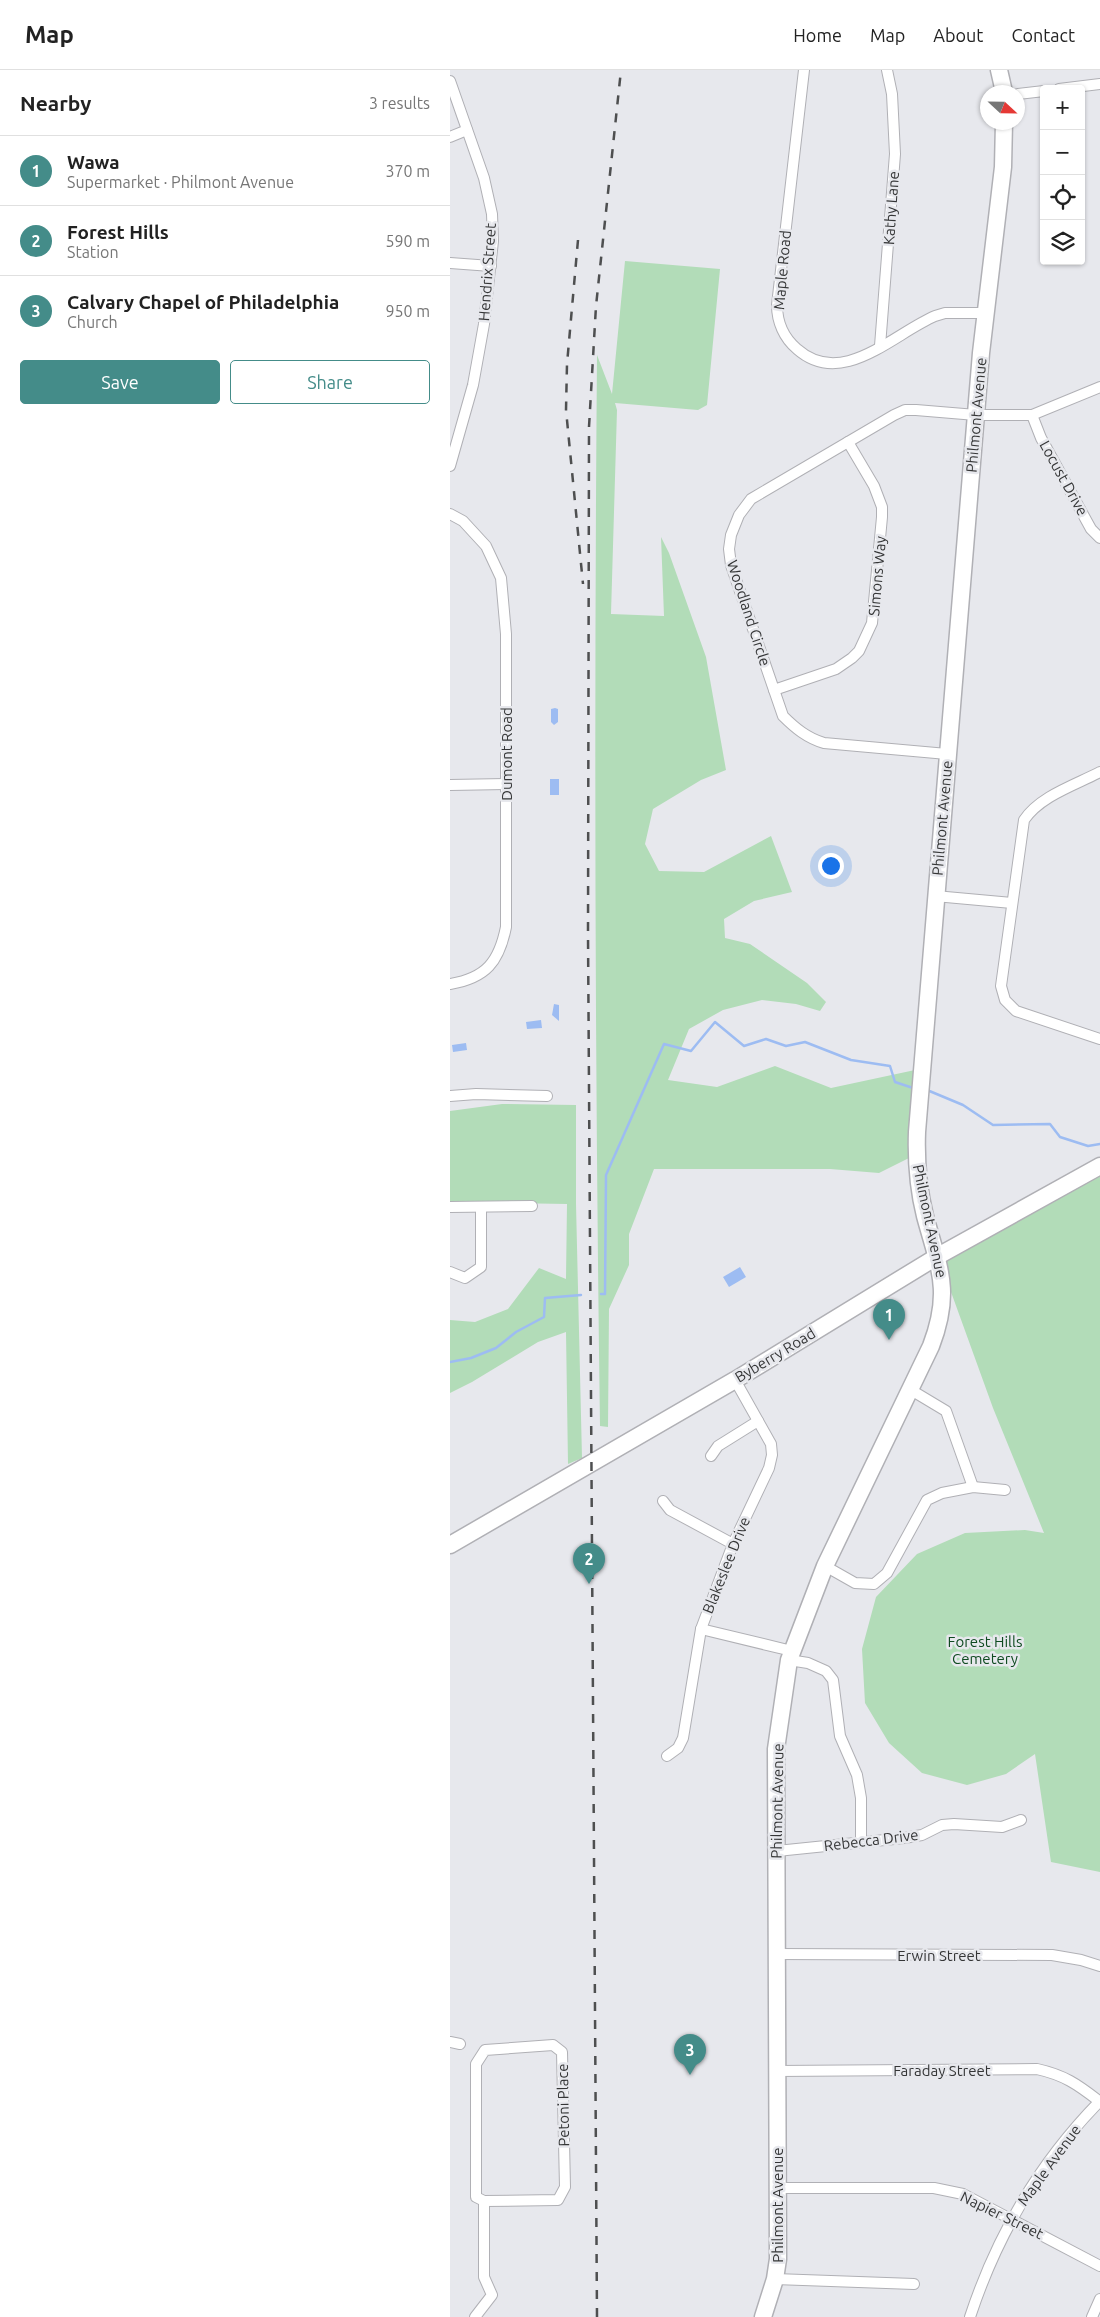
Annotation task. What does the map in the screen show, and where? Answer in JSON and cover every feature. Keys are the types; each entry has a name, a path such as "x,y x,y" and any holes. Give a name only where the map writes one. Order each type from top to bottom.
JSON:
{"main road":[{"path":"999,70 1002,85"},
{"name":"Philmont Avenue","path":"763,2317 775,2279 778,2260 776,1749 790,1656 825,1566 911,1390 939,1323 943,1284 938,1256 925,1216 916,1162 947,754 976,415 1003,167 1004,130"},
{"name":"Byberry Road","path":"450,1545 735,1380 938,1256 1100,1166"}],"street":[{"name":"Maple Road","path":"804,70 777,305 780,325 793,346 810,358 821,362 846,363 857,360 935,316 945,313 986,313"},
{"name":"Kathy Lane","path":"880,346 895,154 892,94 887,70"},
{"name":"Hendrix Street","path":"450,81 484,178 492,214 491,266 484,324 472,385 450,466"},
{"path":"1085,86 1100,84"},
{"path":"1025,93 1040,91"},
{"path":"450,137 467,130"},
{"path":"450,263 491,266"},
{"path":"1032,416 1100,387"},
{"name":"Woodland Circle","path":"947,754 824,743 813,740 783,716 732,565 729,549 731,535 739,515 751,499 905,410 976,415 1032,416"},
{"name":"Locust Drive","path":"1032,416 1041,438 1086,520 1100,538"},
{"name":"Simons Way","path":"774,690 836,669 844,664 859,651 872,623 882,508 874,486 848,442"},
{"name":"Dumont Road","path":"450,514 463,521 486,546 501,578 506,634 506,927 502,948 488,969 468,981 450,984"},
{"path":"1100,772 1041,802 1031,809 1024,820 1001,986 1005,1000 1023,1015 1100,1039"},
{"path":"450,785 506,784"},
{"path":"935,896 1012,903"},
{"path":"450,1096 476,1094 547,1096"},
{"path":"450,1207 532,1206"},
{"path":"450,1272 465,1278 481,1267 481,1207"},
{"name":"Blakeslee Drive","path":"667,1756 671,1755 678,1748 683,1738 700,1629 734,1544 769,1468 772,1455 772,1444 735,1380"},
{"path":"911,1390 946,1411 973,1487"},
{"path":"711,1456 718,1446 758,1421"},
{"path":"825,1566 855,1583 874,1584 887,1573 927,1500 942,1493 973,1487 1005,1490"},
{"path":"663,1501 670,1510 734,1544"},
{"path":"700,1629 790,1656 826,1671 833,1680 840,1736 857,1775 861,1798 861,1842"},
{"name":"Rebecca Drive","path":"777,1851 922,1835 942,1825 1002,1827 1021,1820"},
{"name":"Erwin Street","path":"776,1954 1052,1955 1081,1960 1100,1966"},
{"name":"Petoni Place","path":"553,2045 562,2052 565,2187 562,2194 558,2200 484,2201 476,2197 476,2064 485,2050 553,2045"},
{"name":"Faraday Street","path":"776,2071 1036,2069 1057,2073 1074,2082 1100,2101"},
{"name":"Maple Avenue","path":"970,2317 979,2290 1011,2218 1054,2153 1100,2101"},
{"name":"Napier Street","path":"778,2188 934,2188 963,2194 1100,2266"},
{"name":"Petoni Place","path":"475,2317 492,2295 484,2277 484,2201"},
{"path":"775,2279 914,2284"},
{"path":"1092,2317 1100,2299"}],"green space":[{"path":"625,261 720,269 707,405 698,410 615,403 617,410 611,614 664,616 661,537 669,553 706,657 726,770 701,780 653,809 645,844 659,871 704,872 771,836 792,892 754,901 724,919 725,938 750,944 807,983 826,1002 820,1011 796,1004 762,1000 723,1010 689,1029 668,1080 717,1087 775,1066 831,1088 915,1070 909,1158 879,1173 830,1169 654,1169 629,1234 629,1265 609,1309 608,1427 600,1426 598,1292 595,757 597,355 612,394"},
{"path":"502,1104 576,1105 576,1204 582,1458 568,1464 566,1332 538,1342 472,1382 450,1393 450,1320 475,1322 508,1309 539,1268 566,1279 567,1204 450,1202 450,1111"},
{"name":"Forest Hills Cemetery","path":"1100,1164 1100,1872 1051,1862 1035,1754 1006,1774 967,1785 922,1773 889,1743 865,1703 862,1649 876,1597 917,1554 965,1533 1025,1530 1044,1533 993,1408 938,1256"}],"water":[{"path":"551,709 558,709 558,722 554,725 551,722"},
{"path":"550,779 559,779 559,795 550,795"},
{"path":"554,1004 559,1005 559,1021 552,1015"},
{"path":"541,1020 542,1028 527,1029 526,1022"},
{"path":"466,1043 467,1050 453,1052 452,1045"},
{"path":"740,1267 746,1277 729,1287 723,1277"}],"waterway":[{"path":"601,1294 605,1294 606,1175 664,1044 691,1051 715,1022 744,1046 766,1039 786,1046 805,1042 851,1060 890,1066 895,1082 913,1088"},
{"path":"927,1090 963,1105 993,1125 1050,1124 1060,1137 1088,1146 1100,1144"},
{"path":"450,1362 471,1358 496,1348 516,1332 544,1317 545,1298 581,1295"}],"railway":[{"path":"597,2317 588,933 589,427 596,306 621,70"},
{"path":"578,240 567,364 566,410 583,584"}],"place":[{"name":"Wawa","path":"889,1340"},
{"name":"Forest Hills","path":"589,1584"},
{"name":"Calvary Chapel of Philadelphia","path":"690,2075"}]}
